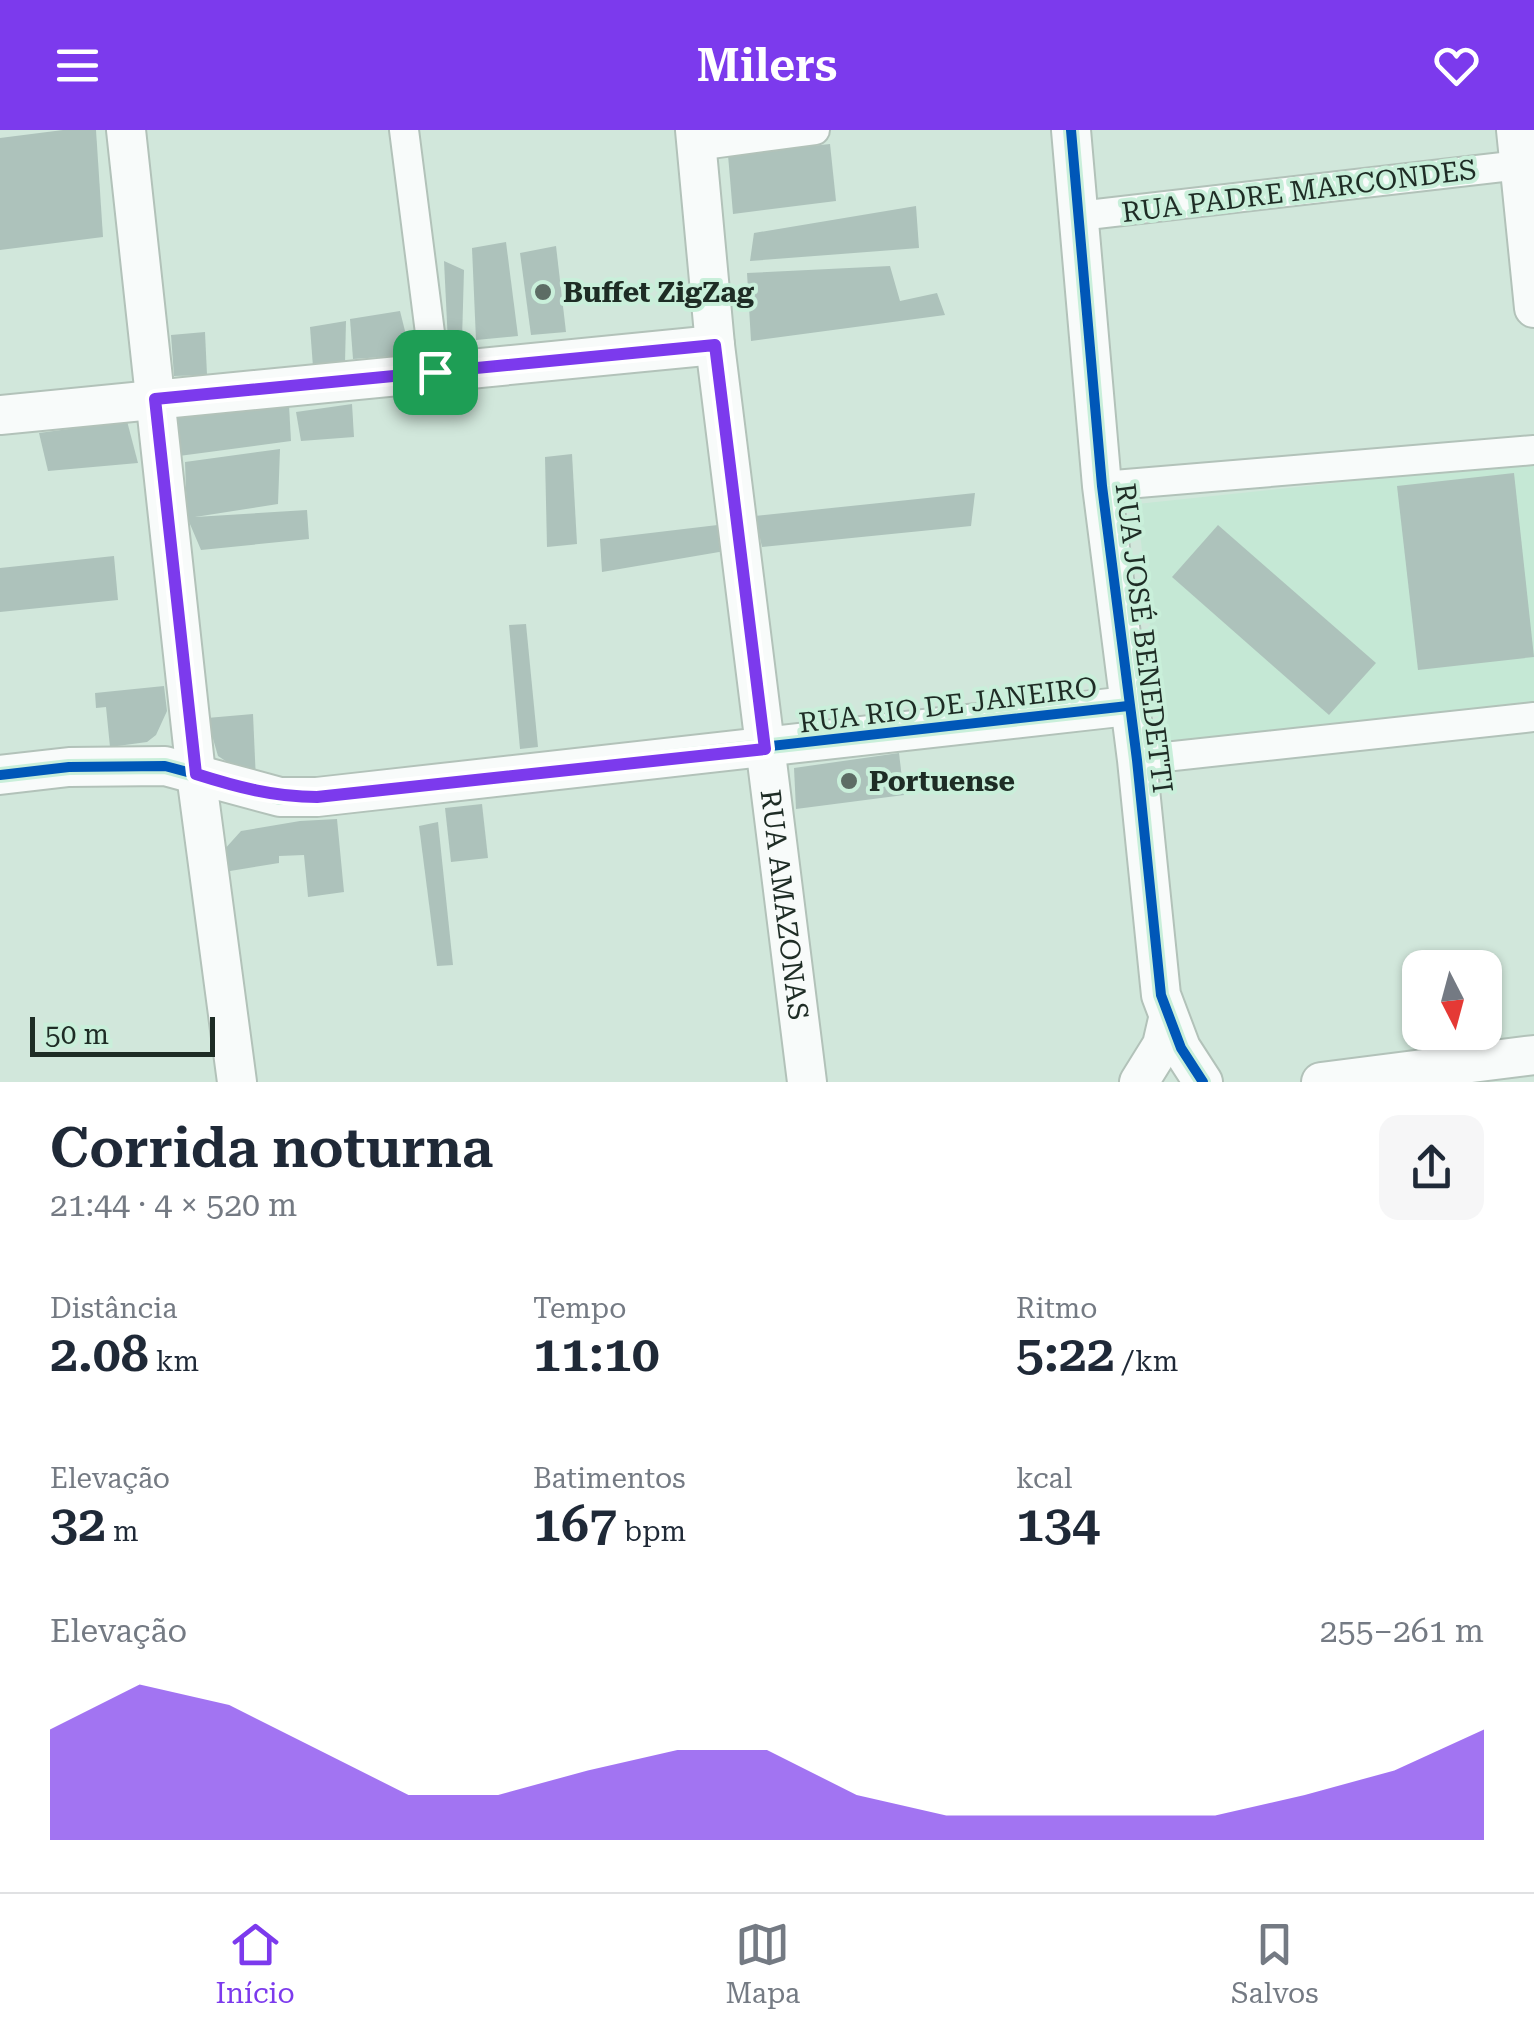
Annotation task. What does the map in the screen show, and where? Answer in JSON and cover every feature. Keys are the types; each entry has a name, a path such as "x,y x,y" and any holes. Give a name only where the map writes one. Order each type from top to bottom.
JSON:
{"street":[{"path":"126,130 196,774 237,1082"},
{"path":"404,130 435,372"},
{"path":"695,138 815,130"},
{"name":"RUA JOSÉ BENEDETTI","path":"1071,130 1102,486 1137,760 1161,995 1168,1019 1203,1082"},
{"name":"RUA AMAZONAS","path":"695,138 715,345 807,1082"},
{"path":"1518,148 1534,308"},
{"name":"RUA PADRE MARCONDES","path":"1079,216 1518,148"},
{"path":"0,415 715,345"},
{"path":"1102,486 1534,450"},
{"name":"RUA RIO DE JANEIRO","path":"0,775 124,764 165,766 280,797 317,797 1128,706"},
{"path":"1137,760 1534,717"},
{"path":"1139,1082 1162,1045 1168,1019"},
{"path":"1322,1082 1534,1055"}],"shaded area":[{"path":"1534,462 1534,709 1163,748 1137,504"}],"building":[{"path":"96,130 103,237 0,250 0,138"},
{"path":"830,144 836,201 733,214 728,155"},
{"path":"916,206 919,248 750,261 754,233"},
{"path":"506,242 518,336 476,340 472,248"},
{"name":"Buffet ZigZag","path":"556,246 566,332 531,335 520,253"},
{"path":"444,261 464,270 462,340 448,343"},
{"path":"890,266 900,301 937,293 945,315 751,341 747,273"},
{"path":"400,311 411,355 353,359 350,319"},
{"path":"346,321 345,363 313,367 310,327"},
{"path":"205,332 207,375 174,376 171,335"},
{"path":"352,404 354,437 301,441 296,412"},
{"path":"289,405 291,441 179,456 177,414"},
{"path":"127,421 138,463 48,471 39,433"},
{"path":"280,449 278,504 195,517 307,510 309,539 201,550 187,517 185,462"},
{"path":"572,454 577,544 547,547 545,457"},
{"path":"1514,473 1534,657 1418,670 1397,486"},
{"path":"975,493 971,526 762,547 755,516"},
{"path":"726,524 725,551 602,572 600,539"},
{"path":"1218,525 1376,663 1329,715 1172,577"},
{"path":"114,556 118,600 0,612 0,568"},
{"path":"526,624 538,747 520,749 509,625"},
{"path":"164,686 167,711 156,735 147,742 110,747 106,707 96,708 95,693"},
{"path":"253,714 256,781 218,756 207,718"},
{"name":"Portuense","path":"899,753 904,795 796,809 794,768"},
{"path":"482,804 488,858 451,862 445,808"},
{"path":"337,819 344,892 308,897 304,855 279,856 279,863 224,872 223,851 241,831"},
{"path":"438,822 453,965 437,966 419,826"}],"cycle path":[{"path":"1071,130 1102,486 1137,760 1161,995 1181,1048 1203,1082"},
{"path":"0,775 69,767 165,766 280,797 317,797 1128,706"}],"place":[{"name":"Buffet ZigZag","path":"543,292"},
{"name":"Portuense","path":"849,781"}],"route":[{"path":"715,345 765,749 317,797 280,797 196,774 155,399 435,372 715,345"}]}
